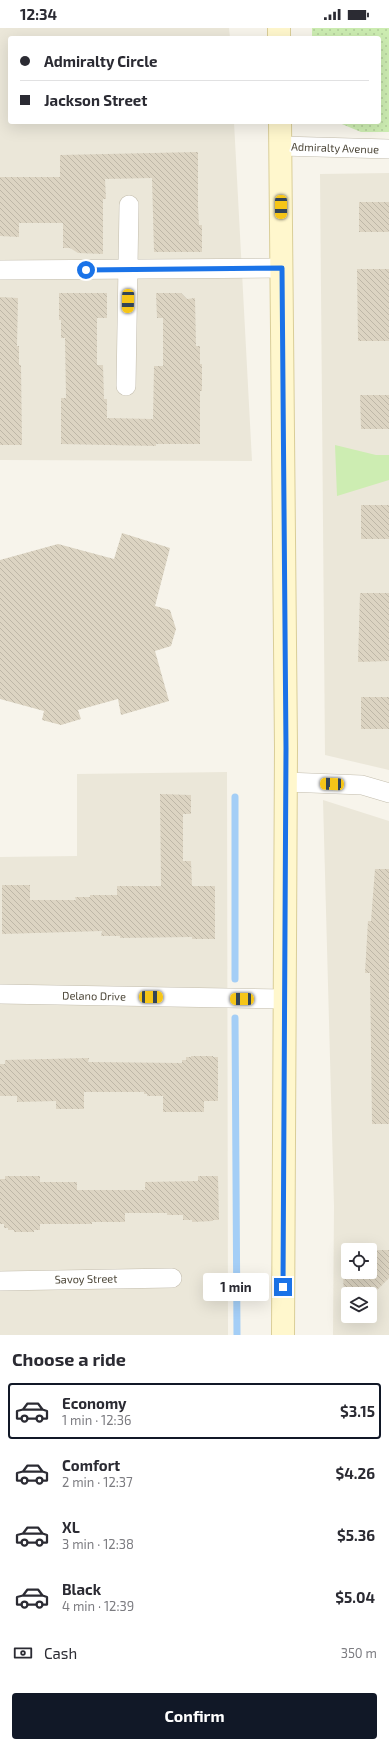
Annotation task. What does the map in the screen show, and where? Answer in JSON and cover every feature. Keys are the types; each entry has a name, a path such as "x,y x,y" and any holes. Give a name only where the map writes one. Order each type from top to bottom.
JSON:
{"main road":[{"path":"280,124 286,782 283,1335"}],"street":[{"name":"Admiralty Avenue","path":"281,146 389,149"},
{"path":"126,386 129,205"},
{"path":"0,270 282,268"},
{"path":"286,782 362,785 389,793"},
{"name":"Delano Drive","path":"0,994 284,1000"},
{"name":"Savoy Street","path":"0,1281 172,1278"}],"shaded area":[{"path":"0,28 229,28 230,36 8,36 8,124 234,124 252,461 0,460"},
{"path":"389,173 389,770 325,755 320,174"},
{"path":"227,772 228,1335 0,1335 0,857 77,856 77,774"},
{"path":"323,800 389,821 389,1335 333,1335 334,1206"}],"green space":[{"path":"312,28 389,28 389,132 361,132 342,124 381,124 381,36 312,36"},
{"path":"335,445 376,455 389,455 389,480 337,496"}],"building":[{"path":"198,152 198,207 199,225 202,225 202,252 154,252 152,178 105,179 106,199 103,199 103,254 78,253 70,248 63,248 63,223 19,223 19,237 0,236 0,177 60,177 60,155"},
{"path":"359,202 389,202 389,232 359,232"},
{"path":"357,269 389,269 389,341 358,341"},
{"path":"59,293 107,293 107,318 97,318 97,365 103,365 104,399 107,399 107,418 153,419 154,366 163,366 163,318 157,318 156,293 181,293 187,299 195,298 196,346 200,346 200,364 202,364 202,391 200,391 200,444 156,444 156,446 61,444 61,398 66,398 65,338 61,338"},
{"path":"0,297 18,298 17,346 19,346 19,365 21,365 22,445 0,445"},
{"path":"360,395 389,395 389,429 361,429"},
{"path":"361,505 389,505 389,539 361,539"},
{"path":"122,533 170,548 155,606 170,610 176,629 171,646 155,651 169,701 121,715 118,699 78,710 81,719 61,725 42,720 44,711 0,699 0,560 58,544 114,559"},
{"path":"360,593 389,593 389,661 358,662"},
{"path":"361,697 389,697 389,729 361,729"},
{"path":"160,794 191,795 191,814 183,814 183,861 191,861 192,886 215,886 215,939 192,939 192,937 120,938 120,936 101,936 102,931 2,934 2,885 30,885 30,900 76,900 75,897 90,897 90,895 117,895 117,886 161,886"},
{"path":"375,869 389,869 389,1124 372,1124 370,973 365,973 368,921 371,921"},
{"path":"186,1057 218,1057 218,1101 204,1101 204,1112 163,1112 163,1096 147,1096 144,1092 84,1092 84,1109 56,1109 56,1101 17,1102 17,1096 0,1096 0,1064 5,1064 5,1060 89,1058 88,1062 182,1063 182,1060 186,1060"},
{"path":"5,1176 40,1176 40,1182 77,1182 77,1190 145,1190 145,1182 198,1181 198,1176 218,1176 219,1220 192,1222 192,1220 183,1220 183,1215 167,1215 167,1213 125,1213 125,1222 92,1222 92,1224 40,1224 40,1230 34,1230 34,1232 14,1232 14,1230 4,1228 4,1224 0,1224 0,1179 5,1179"},
{"path":"377,1250 389,1250 389,1278 377,1290 377,1287 344,1287 343,1279 377,1279"}],"waterway":[{"path":"235,797 235,979"},
{"path":"235,1018 237,1335"}],"route":[{"path":"86,270 282,268 286,748 283,1287"}]}
